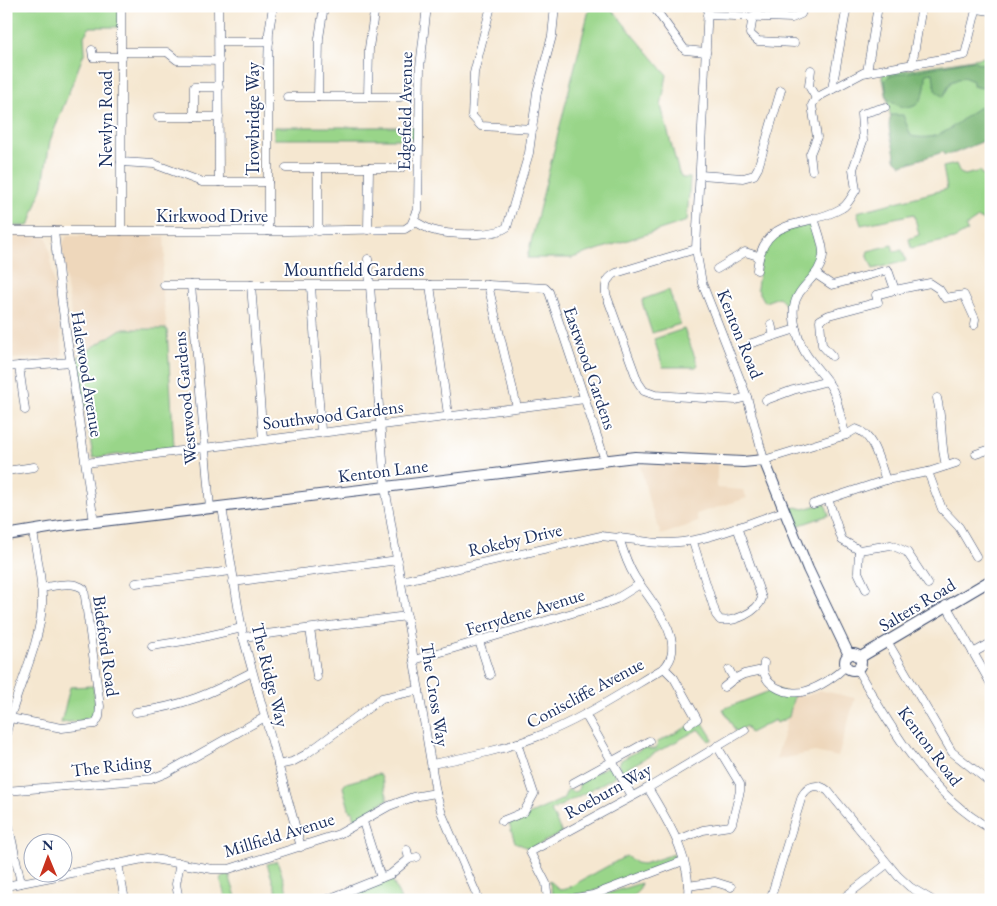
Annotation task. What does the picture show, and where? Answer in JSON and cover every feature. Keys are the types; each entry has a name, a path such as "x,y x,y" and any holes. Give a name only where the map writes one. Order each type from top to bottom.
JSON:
{"main road":[{"name":"Kenton Lane","path":"6,535 94,522 635,457 743,462 764,460"},
{"name":"Kenton Road","path":"764,460 812,578 854,656"},
{"name":"Salters Road","path":"854,656 887,641 991,580"},
{"path":"851,667 860,666 854,656"}],"street":[{"name":"Newlyn Road","path":"121,231 122,6"},
{"path":"218,6 219,182"},
{"name":"Trowbridge Way","path":"268,231 269,42 273,6"},
{"path":"318,97 319,38 324,6"},
{"path":"368,97 369,48 375,6"},
{"name":"Edgefield Avenue","path":"415,219 420,67 426,6"},
{"path":"491,6 474,73 472,116 480,126 533,129"},
{"path":"415,219 431,230 443,232 495,232 502,230 510,220 533,129 538,92 552,36 555,6"},
{"path":"653,6 685,50 706,52"},
{"name":"Kenton Road","path":"708,6 696,249 702,283 747,397 764,460"},
{"path":"759,6 750,34 758,41 794,43"},
{"path":"707,15 798,17 804,6"},
{"path":"832,89 847,6"},
{"path":"867,72 878,6"},
{"path":"912,65 922,6"},
{"path":"812,170 810,154 817,137 812,105 816,98 867,72 965,55 977,8 991,11"},
{"path":"219,42 269,42"},
{"path":"92,50 94,57 167,52 178,60 219,61"},
{"path":"811,70 809,86 816,98"},
{"path":"194,117 194,87 219,87"},
{"path":"700,175 743,178 754,175 757,172 781,90"},
{"path":"287,96 400,97"},
{"path":"757,270 758,256 766,240 780,229 844,208 856,190 853,169 862,141 861,114 885,107"},
{"path":"158,117 218,117"},
{"path":"121,162 154,164 194,180 268,182"},
{"path":"286,168 401,168"},
{"path":"318,168 318,231"},
{"path":"368,230 369,168"},
{"path":"814,218 824,254 817,275 796,295 793,308 796,329 805,354 828,381 834,392 840,422 846,435"},
{"name":"Kirkwood Drive","path":"6,231 318,231 405,229 415,219"},
{"name":"Halewood Avenue","path":"54,231 62,304 94,522"},
{"path":"696,249 616,273 609,277 605,285 606,294 638,382 644,391 655,395 736,400 747,397"},
{"path":"717,269 745,252 758,256"},
{"name":"The Cross Way","path":"368,259 378,424 385,488 436,793 442,814 479,900"},
{"path":"817,275 832,285 888,270 895,290"},
{"path":"832,356 822,345 820,320 878,302 876,295 895,290 930,283 939,289 945,298 964,295 975,319 974,325"},
{"name":"Mountfield Gardens","path":"164,285 488,285 545,288"},
{"name":"Westwood Gardens","path":"192,285 203,447 210,508"},
{"path":"251,285 263,439"},
{"path":"430,285 448,416"},
{"path":"488,285 517,407"},
{"path":"310,286 321,432"},
{"name":"Eastwood Gardens","path":"545,288 549,292 605,460"},
{"path":"770,324 774,336"},
{"path":"752,343 796,329"},
{"path":"6,367 71,362"},
{"path":"19,366 25,410"},
{"path":"766,400 793,390 828,381"},
{"path":"780,396 782,405"},
{"path":"937,398 941,416 941,446 946,466"},
{"name":"Southwood Gardens","path":"86,463 378,424 585,399"},
{"path":"764,460 846,435 856,429 865,433 877,454 886,480"},
{"path":"976,454 990,452"},
{"path":"814,504 886,480 928,472 956,463"},
{"path":"6,471 34,467"},
{"path":"928,472 942,509 959,527 976,556"},
{"path":"828,499 842,540 859,550 891,545 907,552 928,584"},
{"name":"The Ridge Way","path":"222,507 243,637 301,847"},
{"name":"Rokeby Drive","path":"401,581 601,536 665,544 693,542 784,511"},
{"path":"693,542 716,615 720,620 732,620 756,608 762,598 737,528"},
{"path":"6,734 38,630 42,604 33,531"},
{"path":"618,537 626,561 662,615 671,640 672,657 664,668 674,678 697,719 689,724"},
{"path":"859,550 858,572 866,589"},
{"path":"233,582 398,560"},
{"path":"136,583 231,571"},
{"name":"Bideford Road","path":"10,718 62,728 94,724 99,717 100,706 84,589 79,585 70,584 41,588"},
{"name":"Ferrydene Avenue","path":"414,660 606,603 640,584"},
{"path":"946,605 991,684"},
{"path":"243,637 407,616"},
{"path":"152,646 190,640 242,628"},
{"path":"310,629 317,676"},
{"path":"479,641 490,675"},
{"path":"887,641 952,752 991,783"},
{"path":"973,653 991,643"},
{"path":"724,687 744,674 764,667 767,681 775,687 802,692 851,667"},
{"name":"Kenton Road","path":"851,667 932,782 964,812 991,829"},
{"name":"Coniscliffe Avenue","path":"432,764 517,743 560,726 664,668"},
{"path":"729,670 734,679"},
{"path":"136,712 169,708 207,695 252,672"},
{"path":"278,764 292,762 305,755 382,698 419,690"},
{"path":"584,714 632,796"},
{"name":"The Riding","path":"6,791 151,780 264,717"},
{"name":"Roeburn Way","path":"548,900 546,883 530,852 648,788 745,730"},
{"path":"573,783 649,741"},
{"path":"502,821 524,812 534,794 517,743"},
{"path":"678,840 703,830 730,826 732,823 740,784 718,746"},
{"path":"770,900 802,796 811,787 820,786 828,791 887,864 910,887 932,900"},
{"path":"648,788 678,840 688,886 688,900"},
{"name":"Millfield Avenue","path":"6,886 154,858 212,869 229,868 340,834 389,806 413,797 436,793"},
{"path":"6,813 21,883"},
{"path":"363,822 382,878"},
{"path":"326,900 392,874 413,858 407,850"},
{"path":"565,900 592,895 683,861"},
{"path":"179,900 176,884 180,863"},
{"path":"118,864 125,900"},
{"path":"841,900 887,864"},
{"path":"688,886 715,882 731,887"}],"shaded area":[{"path":"6,235 45,236 48,240 63,353 60,357 6,359"},
{"path":"67,236 164,236 165,256 161,280 167,329 174,447 93,458 65,274 62,245"},
{"path":"717,464 717,488 743,490 747,498 696,514 698,522 661,535 649,501 640,465"},
{"path":"819,690 855,698 838,757 815,752 776,760 794,695 807,696"}],"green space":[{"path":"6,6 120,6 119,27 90,27 84,36 85,51 50,141 43,185 29,226 6,226"},
{"path":"590,6 609,6 667,75 661,106 679,173 682,178 690,178 687,221 572,258 527,258"},
{"path":"991,56 991,138 900,163 882,74"},
{"path":"972,60 981,64 991,63 991,85 982,88 973,86 973,81 963,77 951,82 943,97 935,90 933,73 926,74 924,93 917,105 904,107 896,105 887,99 885,80 889,76"},
{"path":"980,107 991,116 991,138 955,153 944,155 943,152 902,165 895,159 889,126 891,115 903,115 911,136 932,137 948,130"},
{"path":"274,127 415,127 414,139 274,139"},
{"path":"956,164 960,173 965,175 980,171 982,175 985,175 991,193 991,216 982,220 978,218 965,227 968,231 954,239 911,248 909,239 919,235 914,214 861,225 857,212 947,189 943,167"},
{"path":"811,224 819,255 815,271 795,289 788,308 779,297 765,302 757,288 761,259 767,243 780,232"},
{"path":"892,245 894,252 902,250 906,261 873,269 867,254 868,251"},
{"path":"669,290 680,324 652,333 642,302 644,299"},
{"path":"121,329 167,329 174,447 93,458 78,357"},
{"path":"684,329 698,365 696,367 663,367 654,339"},
{"path":"825,503 829,515 797,526 790,509 796,507 804,509"},
{"path":"93,686 95,706 92,716 87,719 61,723 70,687"},
{"path":"775,689 794,695 789,717 777,723 775,720 750,733 746,726 736,732 723,709"},
{"path":"703,723 713,739 709,741 699,729 622,771 619,764 621,760 645,747 656,749 658,742 689,726"},
{"path":"606,767 611,767 616,776 551,811 562,833 529,849 515,842 509,824 563,799 568,789 572,792 578,791 580,781"},
{"path":"378,774 381,776 388,799 355,820 353,811 350,812 343,787 346,783"},
{"path":"674,854 675,861 615,884 584,893 553,897 549,880 560,890 566,889 626,856 636,863 643,864"},
{"path":"278,861 290,900 279,900 267,864"},
{"path":"230,875 237,900 226,900 220,878"},
{"path":"391,877 401,900 335,900"},
{"path":"641,883 639,890 630,899 587,900"}]}
